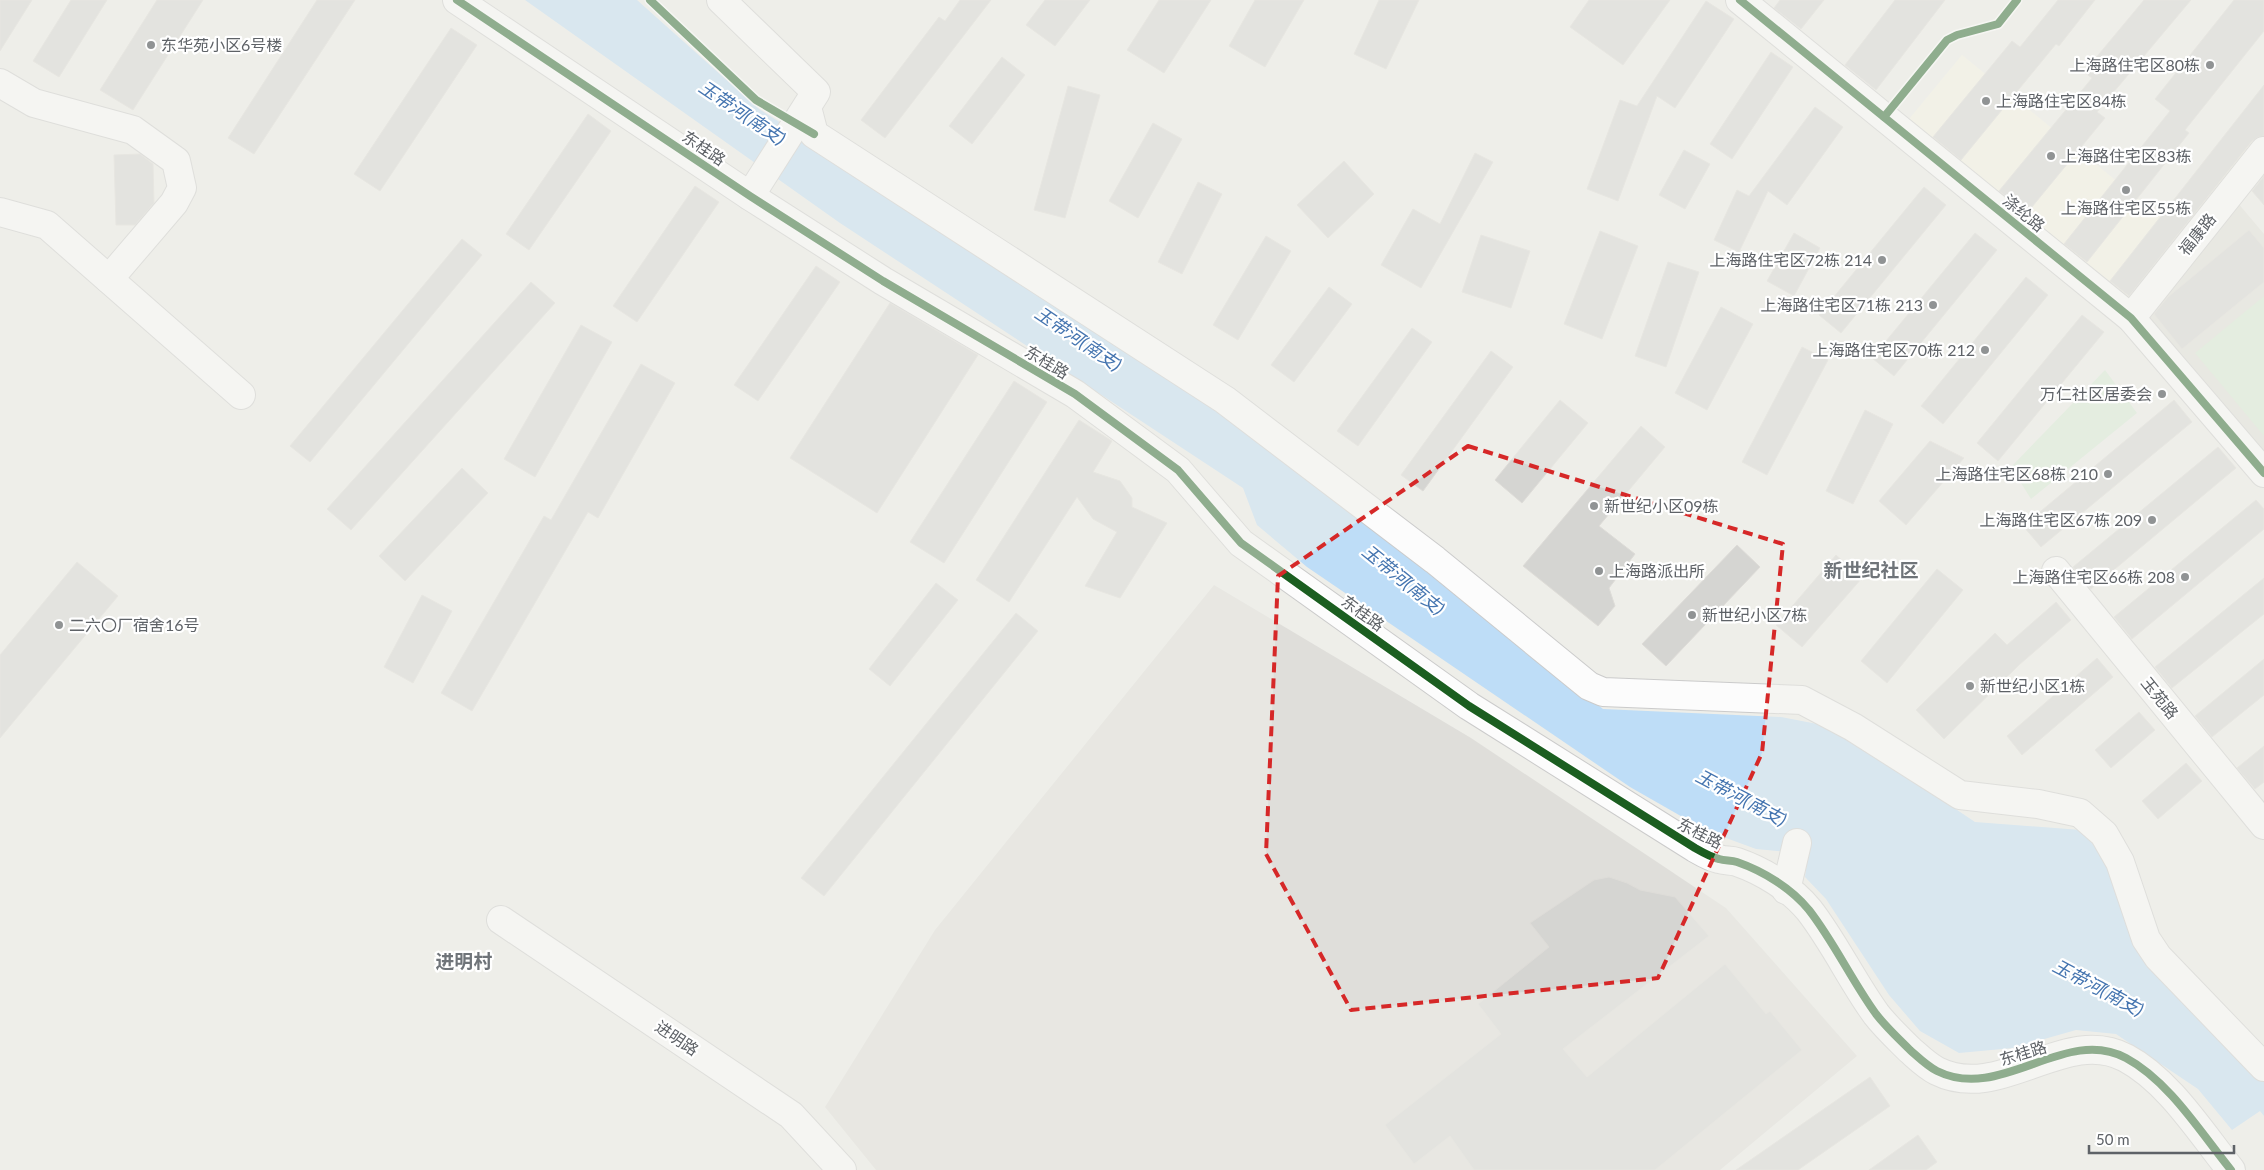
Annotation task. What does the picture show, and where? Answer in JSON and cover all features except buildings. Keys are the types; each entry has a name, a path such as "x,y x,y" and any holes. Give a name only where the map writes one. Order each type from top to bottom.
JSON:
{"street":[{"name":"东桂路","path":"457,0 753,189 883,281 1075,394 1178,470 1241,543 1469,706 1694,848 1718,859 1734,861 1756,869 1786,890 1808,909 1877,1016 1902,1042 1936,1070 1969,1080 2010,1073 2068,1052 2094,1049 2112,1052 2143,1068 2162,1085 2231,1170"},
{"path":"721,0 816,92 753,189"},
{"name":"涤纶路","path":"1740,0 2131,318 2264,473"},
{"path":"0,83 34,103 133,130 176,160 182,188 174,203 109,279"},
{"path":"807,107 814,134 1225,400 1435,560 1589,686 1603,692 1802,700 1823,723 1853,727 1960,795 2038,804 2080,814 2104,834 2120,862 2146,939 2158,958 2264,1067"},
{"name":"福康路","path":"2131,318 2264,151"},
{"path":"0,212 47,225 242,394"},
{"name":"玉苑路","path":"2056,571 2264,825"},
{"path":"1786,890 1796,843"},
{"name":"进明路","path":"501,920 791,1114 842,1170"}],"highlighted area":[{"path":"1468,446 1783,544 1762,753 1658,978 1351,1010 1266,854 1278,576"}],"shaded area":[{"path":"1962,55 2163,219 2264,96 2264,162 2138,315 1905,124"},
{"path":"2237,202 2264,234 2264,464 2143,316"},
{"path":"1214,585 1471,738 1726,908 1857,1056 1720,1170 876,1170 825,1107 935,930"}],"green space":[{"path":"2264,296 2264,436 2195,353"},
{"path":"2105,370 2137,413 2031,499 2011,467"}],"water":[{"name":"玉带河(南支)","path":"525,0 637,0 759,109 1178,372 1603,709 1781,717 1833,727 1975,822 2081,830 2114,870 2146,965 2264,1079 2264,1116 2260,1111 2232,1130 2198,1089 2116,1034 2076,1030 2013,1048 1959,1053 1920,1031 1889,995 1826,899 1805,877 1808,854 1756,849 1707,831 1630,787 1307,567 1257,525 1243,488 840,223"}],"cycle path":[{"path":"457,0 750,196 883,281 1075,394 1178,470 1241,543 1469,706 1698,850 1716,858 1735,861 1747,866 1766,875 1794,894 1818,922 1880,1019 1910,1050 1930,1067 1961,1078 1985,1078 2056,1056 2080,1051 2103,1050 2126,1058 2156,1080 2196,1124 2231,1170"},
{"path":"650,0 756,100 814,134"},
{"path":"1740,0 2131,318 2264,473"},
{"path":"1884,117 1947,40 1957,35 1998,24 2017,0"}],"place":[{"name":"东华苑小区6号楼","path":"151,45"},
{"name":"上海路住宅区80栋","path":"2210,65"},
{"name":"上海路住宅区84栋","path":"1986,101"},
{"name":"上海路住宅区83栋","path":"2051,156"},
{"name":"上海路住宅区55栋","path":"2126,190"},
{"name":"上海路住宅区72栋 214","path":"1882,260"},
{"name":"上海路住宅区71栋 213","path":"1933,305"},
{"name":"上海路住宅区70栋 212","path":"1985,350"},
{"name":"万仁社区居委会","path":"2162,394"},
{"name":"上海路住宅区68栋 210","path":"2108,474"},
{"name":"新世纪小区09栋","path":"1594,506"},
{"name":"上海路住宅区67栋 209","path":"2152,520"},
{"name":"上海路派出所","path":"1599,571"},
{"name":"上海路住宅区66栋 208","path":"2185,577"},
{"name":"新世纪小区7栋","path":"1692,615"},
{"name":"二六〇厂宿舍16号","path":"59,625"},
{"name":"新世纪小区1栋","path":"1970,686"}],"district":[{"name":"新世纪社区","path":"1871,570"},
{"name":"进明村","path":"464,961"}]}
